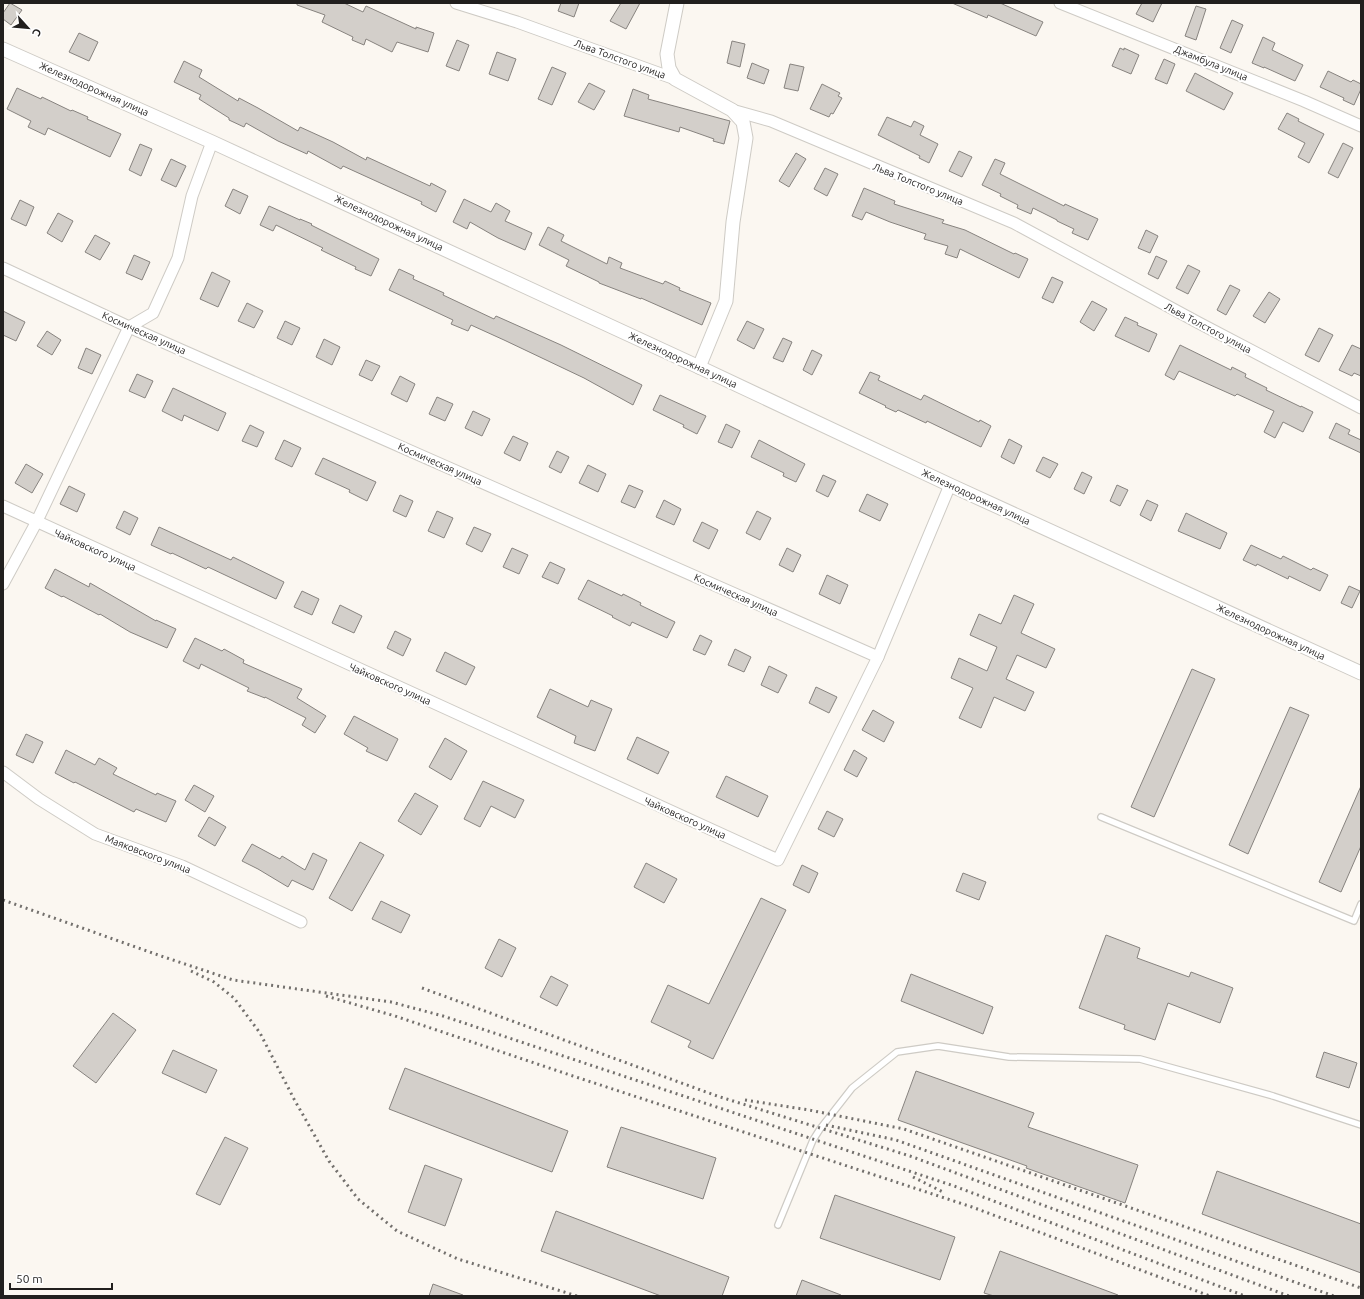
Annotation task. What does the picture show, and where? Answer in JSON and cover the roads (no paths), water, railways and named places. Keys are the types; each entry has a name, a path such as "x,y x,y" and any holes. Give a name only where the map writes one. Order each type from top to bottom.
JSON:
{"street":[{"name":"Льва Толстого улица","path":"456,3 517,22 676,79 732,110 771,121 1014,223 1199,323 1361,408"},
{"path":"676,79 669,68 667,54 677,3"},
{"name":"Джамбула улица","path":"1060,3 1304,101 1361,126"},
{"name":"Железнодорожная улица","path":"3,49 212,142 699,367 950,485 1361,673"},
{"path":"699,367 726,301 733,222 746,138 743,122 732,110"},
{"path":"3,584 36,522 129,327 153,313 178,258 192,196 212,142"},
{"name":"Космическая улица","path":"3,268 129,327 878,657"},
{"path":"878,657 950,485"},
{"name":"Чайковского улица","path":"3,506 778,860 878,657"},
{"name":"Маяковского улица","path":"3,772 38,799 95,834 182,866 301,922"}],"lane":[{"path":"1101,817 1354,921 1361,904"},
{"path":"778,1225 813,1140 820,1129 852,1088 897,1052 938,1046 1009,1057 1140,1059 1273,1096 1361,1125"}],"railway":[{"path":"3,900 233,980 391,1002 443,1016 954,1186 1245,1296"},
{"path":"191,971 214,982 234,998 260,1033 294,1099 329,1161 358,1199 397,1231 458,1259 577,1296"},
{"path":"422,988 717,1096 910,1156 1289,1296"},
{"path":"326,996 395,1016 972,1207 1210,1296"},
{"path":"745,1100 809,1110 904,1129 1361,1288"},
{"path":"826,1125 896,1140 1334,1296"},
{"path":"913,1177 945,1193"}]}
